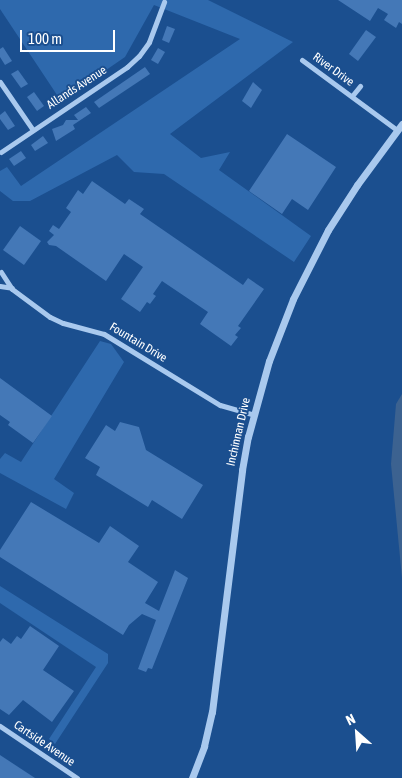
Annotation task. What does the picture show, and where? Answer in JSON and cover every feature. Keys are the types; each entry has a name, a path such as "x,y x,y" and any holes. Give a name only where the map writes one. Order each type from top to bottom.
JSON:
{"street":[{"name":"Allands Avenue","path":"1,152 127,67 139,56 148,42 164,2"},
{"name":"River Drive","path":"302,60 400,127"},
{"path":"0,82 33,130"},
{"name":"River Drive","path":"352,96 360,86"},
{"name":"Inchinnan Drive","path":"192,778 204,746 212,712 237,505 254,415 275,344 304,274 342,207 400,127"},
{"name":"Fountain Drive","path":"0,273 12,289 50,317 62,323 104,334 220,405 254,415"},
{"name":"Fountain Drive","path":"0,286 12,289"},
{"name":"Cartside Avenue","path":"0,726 77,778"}],"shaded area":[{"path":"0,0 208,0 293,42 170,134 201,158 230,152 219,170 311,236 294,262 164,174 134,172 117,155 30,201 13,201 0,191 0,171 7,167 21,186 240,39 154,5 125,57 61,101 0,9"},
{"path":"100,341 111,344 124,362 54,479 74,493 66,509 0,473 0,459 5,453 21,462"},
{"path":"402,394 402,578 391,464 396,404"},
{"path":"0,586 108,654 108,663 55,744 49,739 96,667 0,603"}],"building":[{"path":"338,0 402,0 402,24 399,22 396,28 384,20 388,14 378,8 370,21"},
{"path":"167,26 175,29 169,43 162,40"},
{"path":"366,30 376,37 358,61 349,54"},
{"path":"3,47 12,61 5,65 0,57 0,49"},
{"path":"158,48 165,52 158,64 151,60"},
{"path":"145,67 150,74 99,108 94,102"},
{"path":"18,70 28,84 21,88 11,74"},
{"path":"253,82 262,90 251,108 242,101"},
{"path":"34,92 44,106 37,111 27,97"},
{"path":"86,107 91,113 73,125 75,129 56,141 52,129 63,125 66,120 78,120 74,115"},
{"path":"5,111 15,126 8,130 0,119 0,115"},
{"path":"287,134 336,167 308,210 292,199 282,214 249,191"},
{"path":"43,136 48,143 35,151 31,145"},
{"path":"21,151 26,158 14,166 9,159"},
{"path":"92,181 125,204 129,199 144,209 140,214 243,285 248,278 264,289 238,326 241,328 235,335 238,337 231,346 200,324 208,312 162,281 153,294 156,296 150,304 147,302 140,312 121,299 143,267 124,254 106,281 56,246 49,245 47,242 54,235 49,231 53,225 59,229 71,212 66,208 78,190 83,194"},
{"path":"20,226 41,241 24,265 3,250"},
{"path":"0,378 52,416 33,443 8,425 10,422 0,415"},
{"path":"120,422 139,427 146,450 203,485 182,519 152,500 148,507 96,475 100,467 85,458 106,425 115,431"},
{"path":"31,502 99,543 110,526 139,546 128,562 158,582 145,603 159,611 175,570 188,578 152,669 148,668 146,672 138,669 156,620 142,614 129,625 123,635 0,557 0,550"},
{"path":"30,626 59,646 43,670 74,691 52,722 23,700 9,715 0,709 0,642 3,638 11,644 17,636 21,639"},
{"path":"0,755 35,778 0,778"}]}
